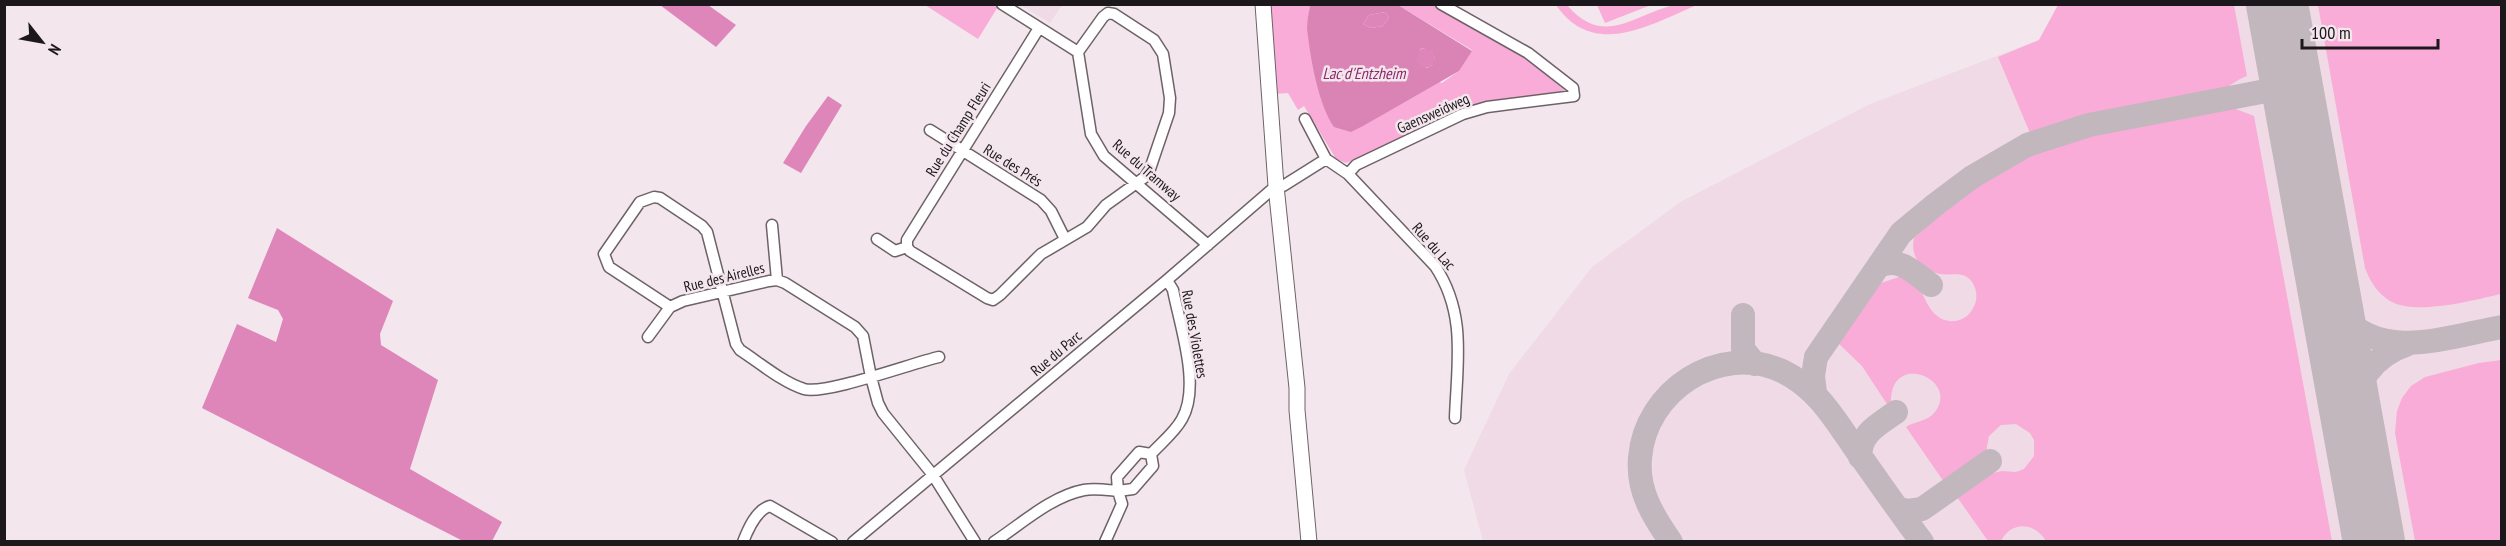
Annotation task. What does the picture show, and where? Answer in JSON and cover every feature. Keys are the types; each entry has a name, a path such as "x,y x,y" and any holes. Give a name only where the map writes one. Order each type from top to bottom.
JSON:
{"main road":[{"path":"1263,4 1276,186 1297,388 1309,542"}],"street":[{"path":"877,239 895,251 907,247 993,300 1041,254 1087,227 1106,205 1138,183 1150,169 1169,112 1170,98 1163,54 1154,40 1114,14 1108,13 1078,52 1002,4"},
{"name":"Gaensweidweg","path":"1348,174 1356,165 1463,114 1487,107 1574,96 1573,88 1528,53 1441,4"},
{"name":"Rue du Champ Fleuri","path":"907,247 907,240 1039,28"},
{"name":"Rue du Tramway","path":"1078,52 1091,134 1096,145 1104,156 1208,245"},
{"name":"Rue du Lac","path":"1305,119 1326,159 1348,174 1435,266 1446,282 1456,314 1458,343 1455,418"},
{"name":"Rue des Prés","path":"930,130 1041,200 1051,211 1065,239"},
{"path":"1276,186 1283,186 1326,159"},
{"name":"Rue du Parc","path":"853,542 1276,186"},
{"path":"670,307 609,267 605,261 605,249 640,202 648,198 660,198 702,226 710,237 736,344 740,350 794,384 806,389 818,389 871,378 939,357"},
{"path":"772,225 777,280"},
{"name":"Rue des Airelles","path":"648,337 670,307 683,301 777,280 855,327 863,336 871,378 883,413 933,475 975,542"},
{"name":"Rue des Violettes","path":"1151,454 1182,419 1188,403 1190,380 1173,290 1167,280"},
{"name":"Rue des Violettes","path":"1139,452 1151,454 1153,466 1133,489 1118,491 1117,477 1139,452"},
{"path":"994,542 1055,501 1083,490 1118,491 1122,504 1105,542"},
{"path":"743,542 757,515 763,508 770,506 832,542"}],"shaded area":[{"path":"660,5 708,5 736,25 716,47"},
{"path":"925,5 999,5 978,39"},
{"path":"1021,5 1062,5 1050,23"},
{"path":"1268,5 1310,5 1307,26 1442,83 1459,71 1472,50 1398,5 1436,5 1525,57 1568,93 1466,106 1389,146 1346,163 1336,159 1304,106 1298,110 1288,93 1274,94"},
{"path":"1556,5 1567,5 1581,18 1594,25 1606,27 1632,21 1674,5 1697,5 1642,28 1624,33 1605,34 1588,31 1571,22"},
{"path":"1597,5 1651,5 1605,23"},
{"path":"2058,5 2501,5 2501,541 1483,541 1464,470 1509,374 1592,267 1682,201 1870,104 2039,40"},
{"path":"2058,5 2234,5 2247,76 2224,89 2097,112 2030,133 1998,57 2039,40"},
{"path":"2318,5 2501,5 2501,294 2461,303 2415,307 2390,301 2372,282 2365,268"},
{"path":"1385,12 1389,17 1383,26 1371,28 1363,24 1369,15"},
{"path":"1425,48 1432,51 1435,58 1432,65 1425,68 1418,65 1415,58 1418,51"},
{"path":"828,96 842,105 801,173 783,163"},
{"path":"2233,108 2254,116 2332,541 2046,541 2036,530 2023,526 2005,534 2001,541 1988,541 1957,497 1989,474 2002,471 2016,472 2024,469 2034,456 2034,440 2030,433 2016,424 2001,425 1989,436 1986,452 1944,482 1906,427 1928,418 1935,412 1940,400 1939,389 1922,375 1912,374 1901,377 1894,386 1891,401 1887,404 1862,366 1837,342 1872,290 1878,284 1899,277 1907,279 1918,287 1931,310 1941,318 1957,321 1967,316 1975,304 1976,297 1976,290 1969,278 1940,274 1927,269 1915,257 1913,245 1914,238 1963,195 2031,155 2097,132"},
{"path":"277,228 393,301 380,334 381,345 438,380 410,469 502,522 492,541 463,541 202,408 237,324 276,342 283,319 278,310 248,298"},
{"path":"2501,360 2501,541 2415,541 2395,433 2397,411 2402,398 2411,386 2425,377 2479,363"}],"water":[{"name":"Lac d'Entzheim","path":"1310,5 1398,5 1472,51 1459,71 1351,132 1334,127 1323,106 1308,39 1307,25","holes":["1385,12 1389,17 1383,26 1371,28 1363,24 1369,15","1420,49 1432,51 1435,58 1432,65 1427,68 1421,66 1416,60"]}],"taxiway":[{"path":"1815,393 1813,376 1816,357 1901,233 1972,177 2027,145 2089,125 2292,86"},
{"path":"1879,266 1887,263 1900,264 1931,285"},
{"path":"2329,290 2342,315 2358,330 2377,338 2396,342 2418,342 2502,327"},
{"path":"1743,315 1743,349 1755,364"},
{"path":"2353,421 2357,395 2367,373 2384,356 2408,344"},
{"path":"1671,542 1652,513 1641,481 1640,458 1645,434 1655,412 1671,393 1689,378 1711,368 1734,363 1758,364 1782,371 1818,398 1922,542"},
{"path":"1860,457 1863,442 1871,430 1896,412"},
{"path":"1899,509 1908,511 1922,509 1990,461"}],"runway":[{"path":"2277,4 2374,542"}]}
